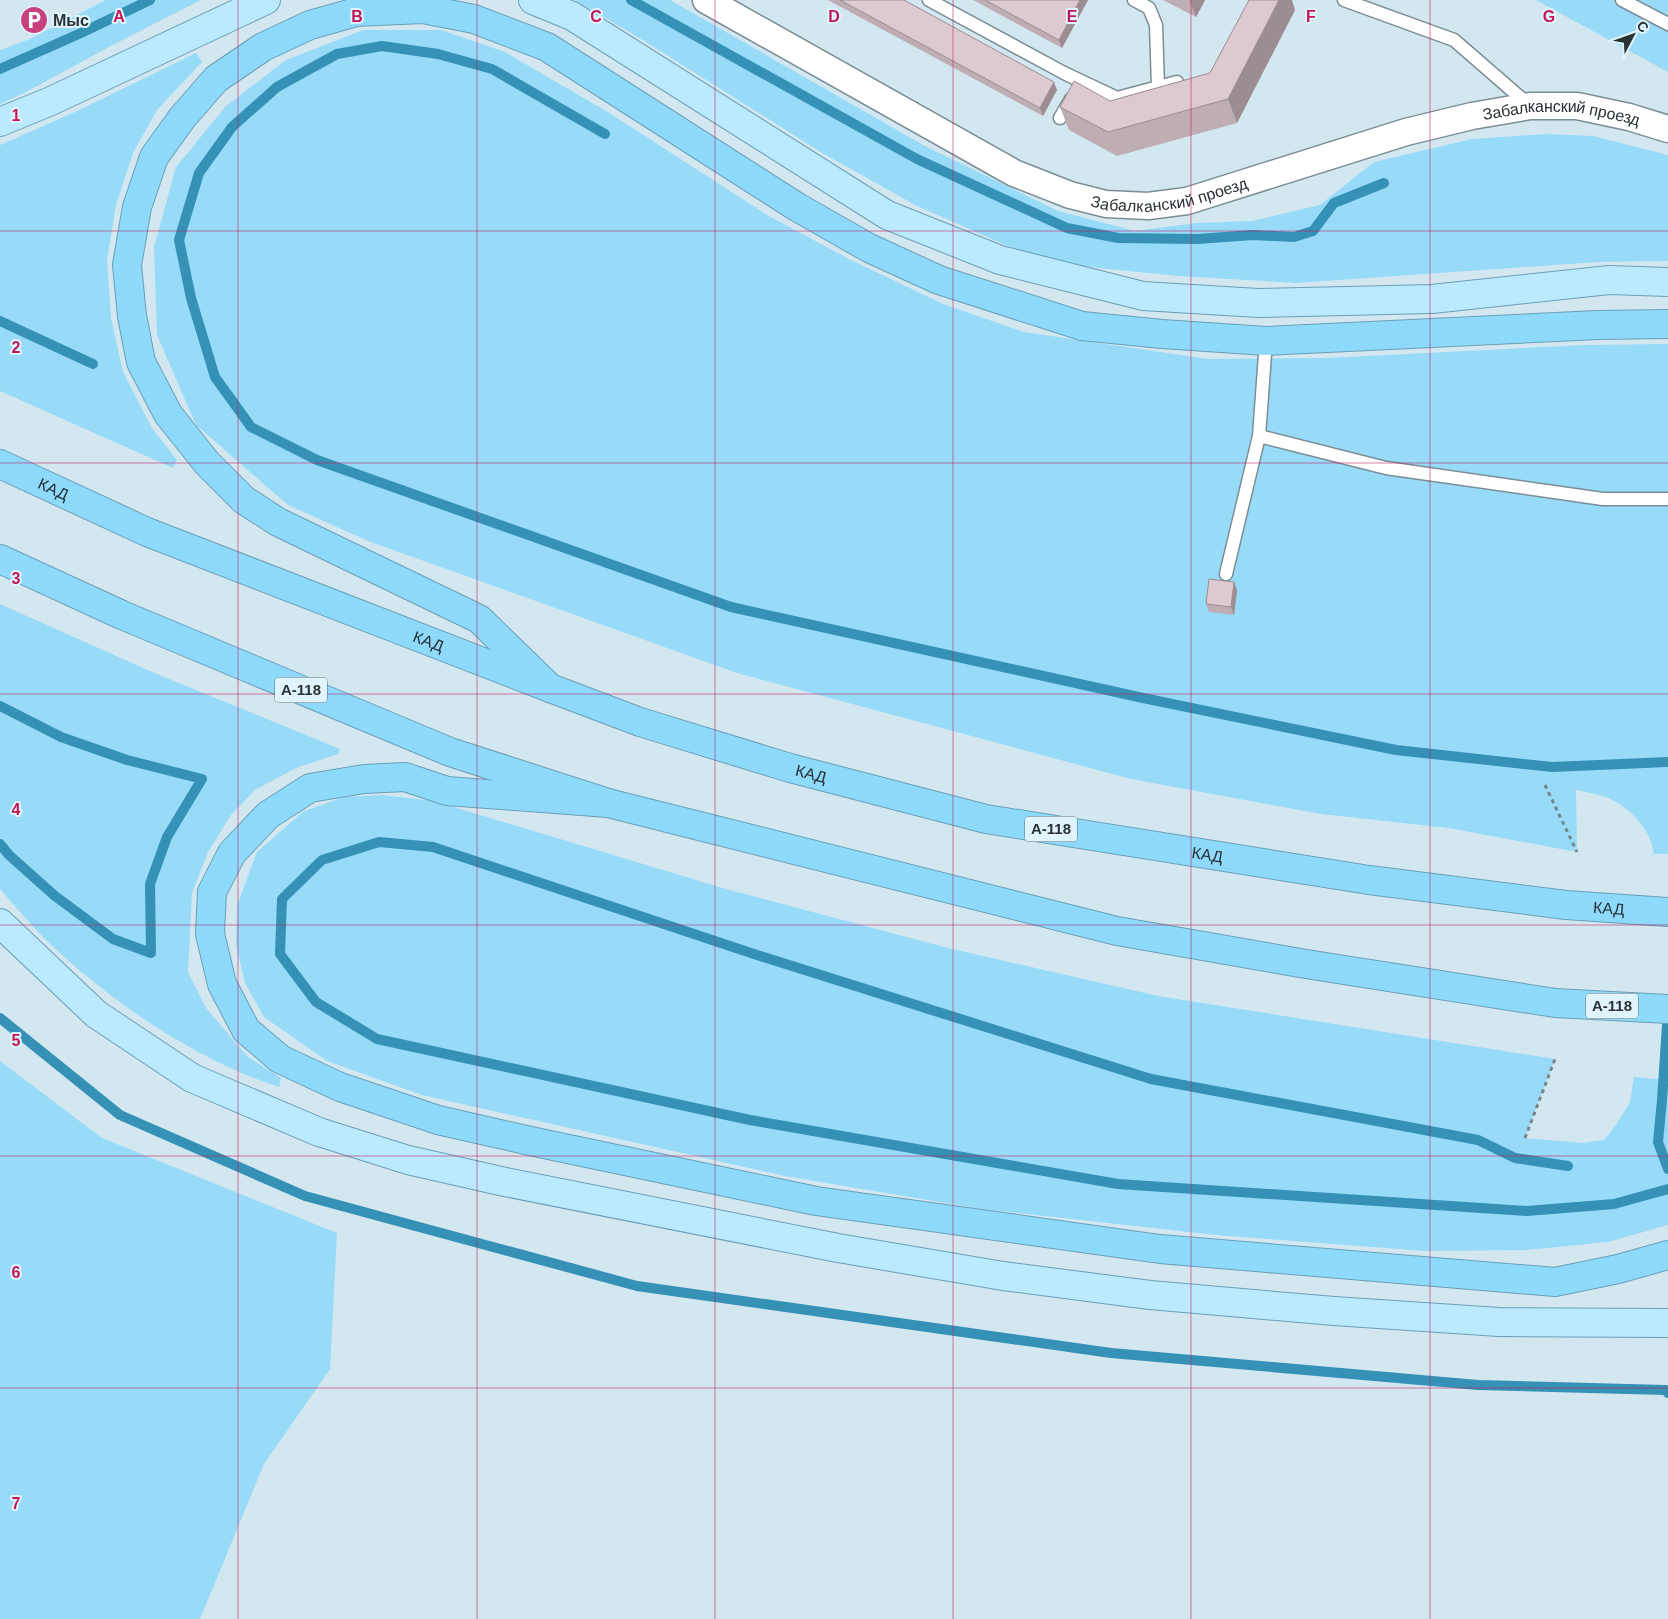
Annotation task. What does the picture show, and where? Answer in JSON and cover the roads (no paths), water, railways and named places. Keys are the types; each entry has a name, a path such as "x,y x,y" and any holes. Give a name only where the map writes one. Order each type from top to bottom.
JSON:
{"highway":[{"path":"550,688 479,619 278,522 244,500 206,463 168,414 141,362 132,316 127,265 137,207 154,158 182,118 216,79 263,47 310,25 356,12 423,9 474,19 547,46 798,207 869,248 939,280 1082,326 1266,341 1598,325 1668,324"},
{"name":"КАД","path":"0,464 147,532 550,688 640,722 790,768 986,819 1369,880 1566,905 1668,912"},
{"name":"А-118","path":"0,559 122,615 450,752 608,803 1117,931 1306,964 1556,1003 1668,1009"},
{"path":"608,803 447,791 405,777 364,779 310,788 268,815 232,853 212,892 210,934 222,984 246,1030 280,1059 340,1087 438,1120 816,1200 1160,1249 1555,1282 1618,1269 1668,1255"}],"main road":[{"path":"0,122 51,101 266,0"},
{"path":"533,0 572,16 887,214 1000,260 1143,296 1258,303 1432,299 1609,280 1668,282"},
{"path":"0,923 96,1014 192,1078 319,1132 428,1164 505,1182 838,1248 1003,1276 1130,1293 1334,1311 1499,1322 1668,1323"}],"street":[{"name":"Забалканский проезд","path":"706,0 1014,173 1070,195 1106,204 1148,206 1187,200 1406,132 1472,116 1530,106 1577,106 1629,117 1668,129"}],"lane":[{"path":"929,0 1080,81 1117,98 1193,78"},
{"path":"1134,0 1149,8 1156,25 1158,87"},
{"path":"1344,0 1454,40 1530,106"},
{"path":"1622,0 1668,24"},
{"path":"1060,118 1080,81"},
{"path":"1226,574 1259,436 1266,341"},
{"path":"1259,436 1386,468 1603,499 1668,499"}],"waterway":[{"path":"0,69 150,0"},
{"path":"631,0 917,159 1067,228 1118,238 1197,239 1253,235 1294,237 1313,231 1334,203 1384,183"},
{"path":"605,134 492,69 438,54 382,46 337,54 277,87 232,127 199,173 179,240 191,298 215,377 251,427 317,460 731,607 1143,698 1396,750 1552,767 1668,762"},
{"path":"0,321 93,364"},
{"path":"0,706 61,737 127,760 202,779 167,837 150,884 151,953 113,939 55,896 9,855 0,844"},
{"path":"1568,1166 1515,1158 1478,1140 1151,1079 754,954 433,847 379,842 322,860 282,899 280,954 316,1002 377,1039 750,1120 1118,1184 1527,1211 1614,1204 1668,1189"},
{"path":"1668,1010 1658,1142 1668,1169"},
{"path":"0,1018 120,1115 305,1196 637,1286 1111,1353 1478,1385 1666,1390 1668,1393"}],"place":[{"name":"Мыс","path":"34,20"}]}
